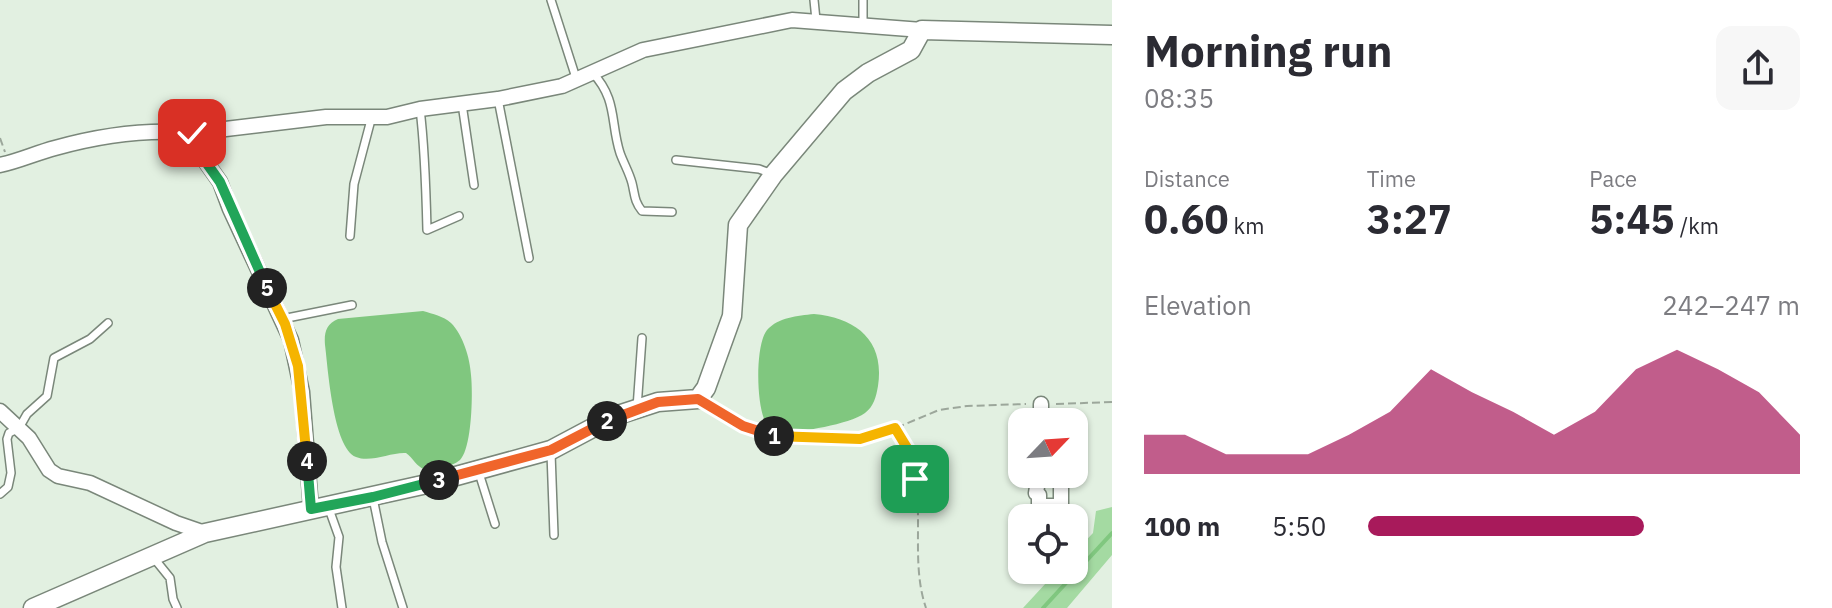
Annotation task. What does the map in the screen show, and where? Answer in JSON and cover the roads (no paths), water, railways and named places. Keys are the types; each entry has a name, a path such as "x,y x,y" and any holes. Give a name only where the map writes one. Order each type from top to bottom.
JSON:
{"street":[{"path":"0,165 57,147 113,136 172,131 192,133 326,117 387,117 420,109 498,99 577,81 591,71 643,50 792,20 922,30 1112,35"},
{"path":"33,608 205,533 373,497 551,450 615,416 658,402 698,399 706,388 732,316 738,225 770,179 844,91 868,73 911,50 922,30"},
{"path":"192,133 203,158 220,182 291,340 320,507"},
{"path":"0,411 29,438 49,470 58,476 90,483 205,533"},
{"path":"1037,488 1039,506 1061,506 1061,488"}],"lane":[{"path":"551,0 577,81"},
{"path":"814,0 816,20"},
{"path":"863,0 863,24"},
{"path":"591,71 601,82 615,115 620,152 633,186 634,201 642,211 672,212"},
{"path":"498,99 529,258"},
{"path":"462,103 474,185"},
{"path":"420,109 426,160 424,191 427,230 459,216"},
{"path":"350,236 354,184 372,116"},
{"path":"676,160 759,169 767,172 770,179"},
{"path":"282,319 352,305"},
{"path":"0,494 8,487 11,473 9,433 19,428 27,414 47,396 54,358 90,339 108,323"},
{"path":"637,409 642,338"},
{"path":"551,450 554,535"},
{"path":"477,468 495,524"},
{"path":"373,497 382,542 403,608"},
{"path":"320,507 339,537 336,567 342,608"},
{"path":"153,557 170,578 177,608"}],"waterway":[{"path":"1043,608 1112,533"}]}
